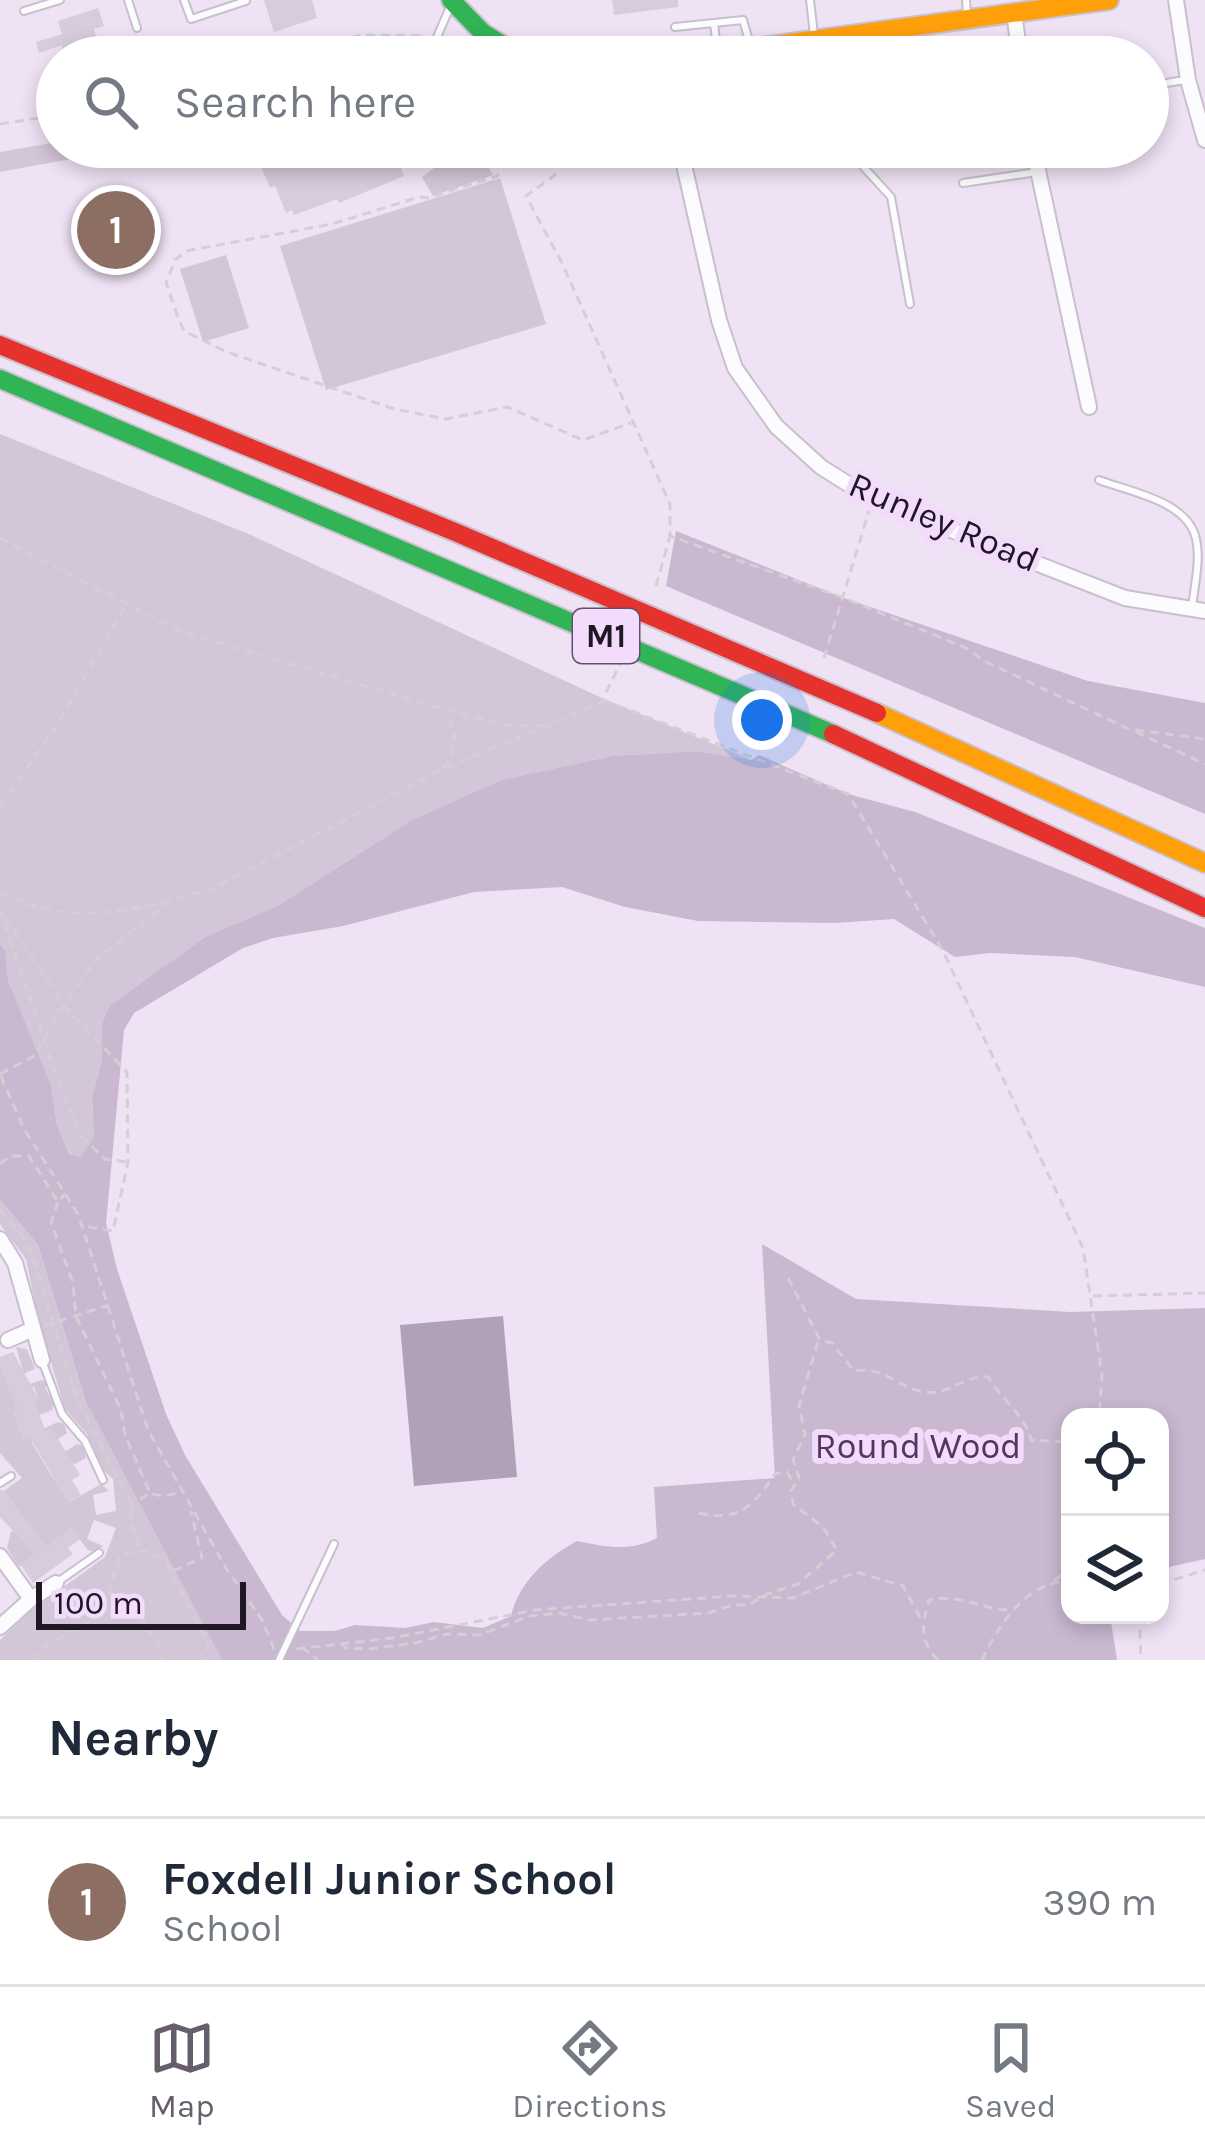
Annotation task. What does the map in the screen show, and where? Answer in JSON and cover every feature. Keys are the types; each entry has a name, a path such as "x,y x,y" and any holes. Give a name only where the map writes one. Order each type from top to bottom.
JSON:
{"main road":[{"path":"834,36 967,9 1014,13 1108,0"},
{"path":"452,1 486,36"},
{"name":"M1","path":"0,345 448,528 1007,769 1205,863"},
{"name":"M1","path":"0,379 808,723 1205,908"}],"street":[{"path":"1176,0 1205,140"},
{"path":"1014,13 1017,36"},
{"name":"Runley Road","path":"685,168 719,320 735,368 776,426 821,466 872,499 1125,598 1198,612"},
{"path":"1036,168 1089,407"},
{"path":"0,1239 15,1263 42,1360"},
{"path":"8,1340 31,1330"},
{"path":"0,1556 31,1599"},
{"path":"0,1628 53,1585"}],"lane":[{"path":"24,11 60,0"},
{"path":"128,0 137,28"},
{"path":"184,0 190,19 247,2"},
{"path":"811,0 814,36"},
{"path":"438,36 452,1"},
{"path":"675,27 742,20 747,36"},
{"path":"714,23 716,36"},
{"path":"865,168 890,196 910,304"},
{"path":"963,183 1037,172"},
{"path":"1099,480 1178,510 1188,522 1197,540 1198,612"},
{"path":"42,1360 62,1414 85,1442 103,1480"},
{"path":"0,1483 10,1476"},
{"path":"279,1660 334,1544"},
{"path":"53,1585 99,1553"}],"path":[{"path":"358,36 430,36"},
{"path":"0,124 36,118"},
{"path":"501,168 496,176 332,224 186,251 175,260 166,283 178,320 184,331 227,352 394,409 446,419 507,407 583,440 633,422"},
{"path":"552,168 556,175 526,196 562,263 670,504 670,536 656,586"},
{"path":"824,658 872,499"},
{"path":"670,536 966,648 984,661 1205,764"},
{"path":"0,538 179,632 439,708 511,726 543,724"},
{"path":"0,806 58,724 126,604"},
{"path":"603,700 620,662"},
{"path":"0,893 40,911 110,914 214,888 441,770 603,700 848,794 942,950 1083,1248 1102,1375 1100,1408"},
{"path":"439,708 451,720 455,734 450,757 441,770"},
{"path":"1129,728 1205,739"},
{"path":"171,900 96,960 36,1055 0,1074 24,1129 82,1226 148,1430 262,1620 279,1660"},
{"path":"0,910 64,1006 128,1072 128,1162 113,1231 82,1226"},
{"path":"5,917 44,1040 82,1137 105,1159 128,1162"},
{"path":"0,1164 10,1156 29,1156 58,1202"},
{"path":"65,1194 51,1223 73,1283 76,1316 121,1410 125,1435 150,1493"},
{"path":"0,1210 28,1243 77,1398 131,1505 140,1550"},
{"path":"788,1278 819,1338 832,1343 854,1371 876,1369 930,1394 954,1389 975,1377 988,1377 1004,1401 1027,1421 1031,1441 1061,1442"},
{"path":"1090,1296 1205,1293"},
{"path":"54,1323 109,1305"},
{"path":"341,1643 346,1648 369,1649 446,1634 479,1635 530,1616 559,1613 589,1620 695,1616 749,1605 798,1584 837,1550 823,1526 793,1504 791,1492 799,1477 793,1460 805,1434 800,1406 803,1384 819,1338"},
{"path":"699,1513 724,1518 752,1506 775,1474 787,1472 795,1486"},
{"path":"131,1505 150,1493 182,1492"},
{"path":"171,1571 202,1558 190,1506"},
{"path":"94,1610 109,1594 119,1557 140,1550 158,1555 208,1644 202,1660"},
{"path":"1169,1581 1205,1570"},
{"path":"290,1653 300,1646 393,1638 534,1610 733,1596 793,1598 856,1572 903,1586 923,1623"},
{"path":"982,1660 1011,1610 1061,1576"},
{"path":"1052,1581 1061,1581"},
{"path":"53,1585 64,1604 94,1610 98,1617"},
{"path":"938,1660 926,1648 923,1623 929,1600 948,1596 989,1610 1011,1610"},
{"path":"33,1660 46,1646 111,1613 136,1616 158,1643 163,1660"},
{"path":"1140,1624 1142,1660"},
{"path":"300,1646 318,1660"},
{"path":"309,1651 309,1660"}],"shaded area":[{"path":"36,146 36,165 0,172 0,152"},
{"path":"434,168 489,168 493,175 433,196 422,177"},
{"path":"500,178 546,324 326,390 280,246"},
{"path":"226,255 249,328 203,342 180,269"},
{"path":"0,434 251,535 604,699 752,760 697,751 612,756 501,780 412,820 279,905 205,937 109,1006 92,1097 94,1137 82,1157 71,1156 57,1125 51,1085 8,980 0,944"},
{"path":"0,1199 38,1245 86,1402 222,1660 0,1660 0,1640 32,1610 105,1557 116,1528 94,1520 87,1539 103,1546 95,1552 71,1528 48,1549 25,1542 35,1554 19,1567 7,1548 11,1532 26,1521 4,1491 22,1478 0,1453 0,1367 5,1378 23,1371 16,1347 27,1349 35,1369 6,1381 17,1407 38,1398 34,1387 26,1385 42,1380 48,1383 45,1388 54,1403 52,1410 39,1415 34,1404 13,1412 23,1438 58,1422 64,1424 67,1433 58,1439 51,1429 31,1441 45,1465 77,1444 83,1446 86,1458 71,1466 65,1456 46,1467 69,1502 101,1484 109,1491 93,1495 96,1515 116,1511 113,1479 104,1471 87,1434 65,1409 26,1259 0,1224"},
{"path":"503,1316 517,1477 414,1486 400,1325"}],"green space":[{"path":"676,531 844,598 1088,681 1205,703 1205,814 666,586"},
{"name":"Round Wood","path":"697,751 752,760 759,755 848,794 915,812 1205,928 1205,987 1075,957 990,953 955,957 894,919 698,921 625,907 562,887 474,892 243,948 134,1013 124,1030 106,1223 166,1414 185,1455 282,1615 300,1631 335,1631 355,1625 405,1628 434,1622 483,1628 511,1616 535,1572 577,1541 627,1547 657,1538 654,1487 775,1478 762,1244 856,1299 1070,1312 1205,1308 1205,1559 1169,1567 1169,1408 1061,1408 1061,1624 1111,1624 1117,1660 222,1660 86,1402 38,1245 0,1199 0,944 8,980 51,1085 57,1125 70,1155 81,1157 94,1137 92,1097 109,1006 205,937 279,905 412,820 501,780 612,756"}],"building":[{"path":"264,0 312,0 317,18 274,32"},
{"path":"612,0 678,0 678,7 614,15"},
{"path":"98,8 104,26 94,29 96,36 56,36 62,34 58,21"},
{"path":"262,168 401,168 404,176 339,203 337,199 294,215 292,210 286,213 275,186 270,188"},
{"path":"13,1352 38,1398 34,1400 46,1432 52,1429 80,1475 72,1480 81,1495 68,1502 29,1436 23,1439 13,1412 17,1410 0,1357"},
{"path":"0,1490 46,1546 71,1528 80,1539 68,1548 73,1554 33,1583 21,1565 35,1554 0,1517"}],"traffic: fast":[{"path":"451,0 488,36"},
{"path":"0,379 833,734"}],"traffic: slow":[{"path":"842,36 1109,0"},
{"path":"877,713 1205,863"}],"traffic: jam":[{"path":"0,345 455,532 877,713"},
{"path":"833,734 1205,908"}],"place":[{"name":"Foxdell Junior School","path":"116,230"}]}
